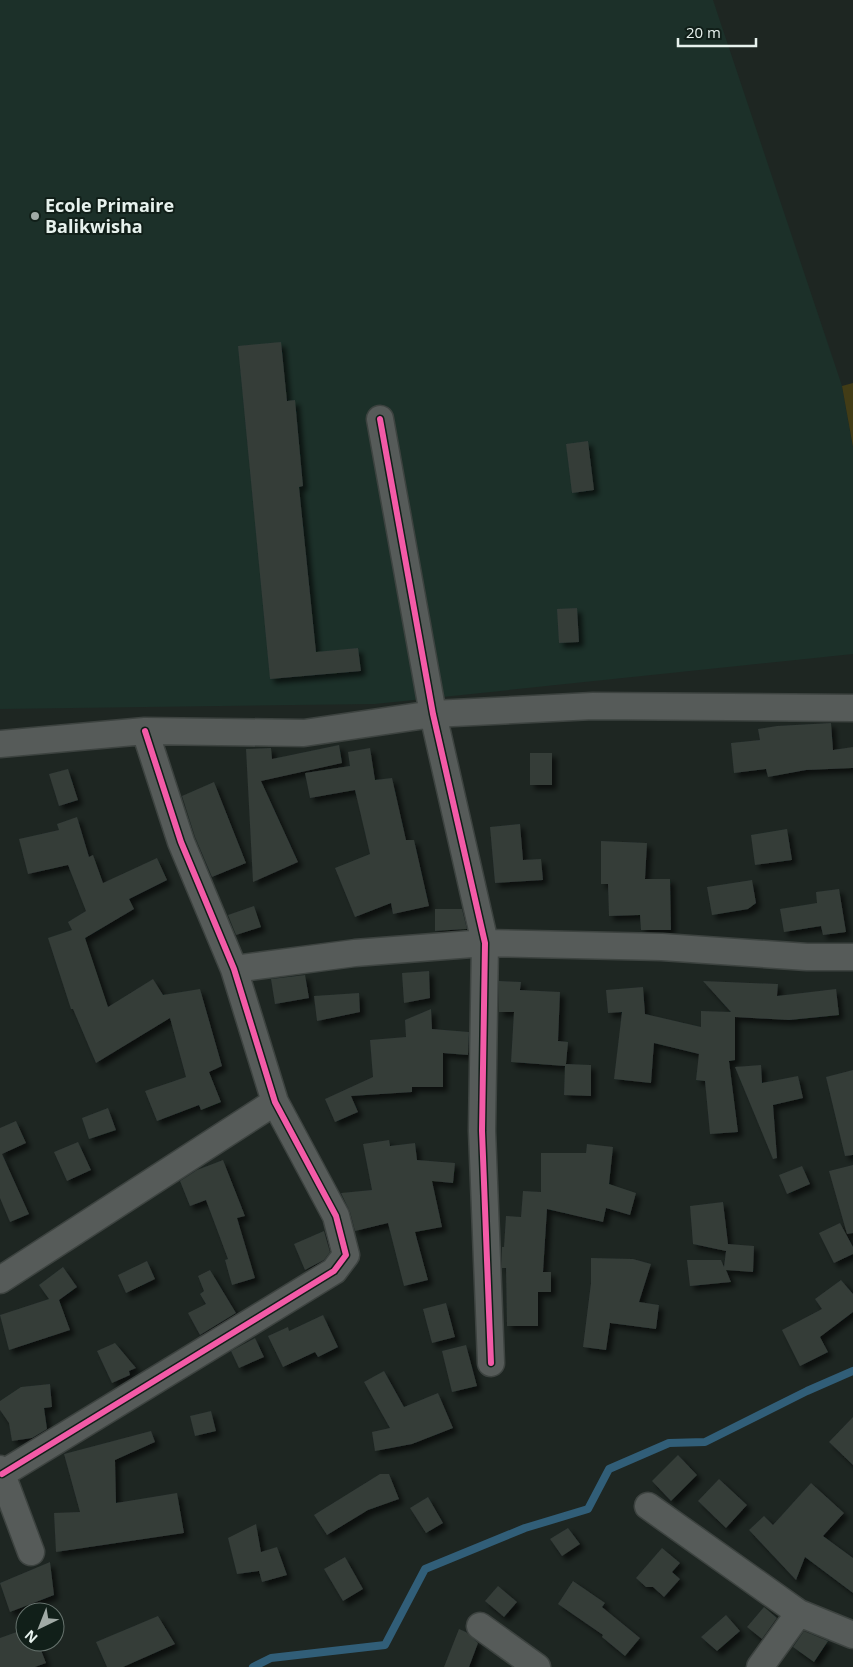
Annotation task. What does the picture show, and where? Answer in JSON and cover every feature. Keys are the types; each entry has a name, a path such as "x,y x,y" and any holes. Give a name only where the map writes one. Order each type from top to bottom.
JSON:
{"street":[{"path":"380,419 433,714 485,943 482,1131 491,1363"},
{"path":"0,744 145,730 304,732 433,714 593,706 853,708"},
{"path":"31,1552 1,1471 334,1271 346,1255 336,1216 275,1102 234,969 182,842 145,730"},
{"path":"234,969 355,953 485,943 662,947 807,957 853,957"},
{"path":"0,1280 275,1102"},
{"path":"648,1506 799,1612 853,1635"},
{"path":"760,1667 799,1612"},
{"path":"480,1626 537,1667"}],"shaded area":[{"path":"0,0 713,0 842,386 853,447 853,654 375,704 0,709"},
{"path":"853,383 853,447 842,386"}],"building":[{"path":"281,342 287,401 295,400 303,486 299,487 316,652 358,648 361,671 270,679 238,346"},
{"path":"588,441 594,490 572,493 566,444"},
{"path":"577,608 579,642 559,643 557,609"},
{"path":"831,723 833,750 853,747 853,768 806,770 768,777 766,769 734,773 731,743 760,740 758,729"},
{"path":"339,745 342,763 261,781 298,862 253,882 246,749 271,748 272,759"},
{"path":"370,748 375,780 392,778 406,840 414,840 429,906 393,914 391,903 355,917 335,868 370,854 355,790 310,798 305,773 350,766 348,752"},
{"path":"530,753 552,753 552,785 530,785"},
{"path":"68,769 78,800 59,806 49,774"},
{"path":"214,782 246,863 212,877 195,837 182,796"},
{"path":"77,817 89,857 93,855 103,883 157,858 167,880 129,899 134,909 85,938 108,1007 153,979 163,995 200,989 222,1066 209,1072 221,1102 201,1110 199,1105 157,1121 145,1091 186,1077 170,1018 96,1063 73,1009 71,1009 48,938 72,930 68,922 86,911 68,865 28,874 19,839 59,830 57,824"},
{"path":"520,824 523,860 541,859 543,880 495,883 490,827"},
{"path":"787,829 792,860 755,865 751,835"},
{"path":"601,841 647,843 645,879 670,879 671,930 641,930 640,915 609,916 608,884 601,884"},
{"path":"752,880 756,903 748,909 712,915 707,887"},
{"path":"839,889 846,932 823,935 821,926 784,932 780,909 817,903 816,892"},
{"path":"254,906 261,927 236,935 228,915"},
{"path":"435,909 462,909 467,929 435,931"},
{"path":"429,971 430,998 404,1003 402,973"},
{"path":"305,975 309,998 275,1004 271,979"},
{"path":"499,981 521,982 520,990 560,992 558,1041 568,1042 566,1064 591,1065 591,1096 564,1095 565,1066 511,1062 514,1012 499,1012"},
{"path":"703,981 778,984 777,996 836,989 839,1015 789,1020 735,1017 735,1060 729,1061 738,1132 710,1134 705,1081 696,1080 699,1054 654,1043 651,1083 614,1079 622,1012 608,1013 606,990 643,987 645,1014 701,1027 701,1011 731,1012"},
{"path":"359,993 360,1012 317,1021 314,996"},
{"path":"431,1009 432,1029 469,1032 468,1055 443,1053 443,1087 412,1087 412,1092 351,1096 358,1112 335,1122 325,1099 373,1077 370,1040 406,1037 405,1020"},
{"path":"761,1065 762,1083 798,1076 803,1098 773,1105 777,1158 773,1159 735,1067"},
{"path":"853,1070 853,1155 845,1156 826,1077"},
{"path":"108,1108 116,1130 89,1139 82,1118"},
{"path":"16,1121 26,1143 2,1154 29,1214 10,1222 0,1198 0,1128"},
{"path":"389,1140 390,1146 415,1143 417,1160 455,1163 453,1183 432,1181 442,1227 415,1232 428,1280 404,1286 388,1223 355,1231 350,1212 341,1193 372,1190 363,1144"},
{"path":"78,1142 91,1170 67,1181 54,1152"},
{"path":"587,1144 613,1147 609,1184 636,1193 630,1215 606,1208 603,1222 547,1209 543,1272 551,1272 551,1292 538,1292 538,1326 507,1326 506,1268 502,1268 502,1247 504,1247 506,1216 521,1217 523,1191 541,1192 541,1153 586,1153"},
{"path":"223,1160 245,1216 237,1218 255,1278 232,1285 225,1260 228,1259 206,1200 190,1206 180,1181 197,1170"},
{"path":"853,1165 853,1233 847,1234 829,1171"},
{"path":"802,1166 810,1184 787,1194 779,1175"},
{"path":"723,1202 728,1244 754,1246 753,1272 726,1270 731,1282 690,1286 687,1260 721,1260 724,1267 726,1251 693,1244 690,1206"},
{"path":"840,1223 853,1247 853,1254 834,1263 819,1233"},
{"path":"324,1231 330,1252 324,1260 305,1270 294,1244"},
{"path":"591,1258 633,1259 651,1264 639,1302 659,1305 656,1329 610,1323 606,1350 583,1347 591,1283"},
{"path":"147,1261 155,1279 126,1293 118,1275"},
{"path":"63,1267 77,1287 59,1300 70,1330 9,1350 0,1315 49,1299 39,1285"},
{"path":"210,1270 236,1313 200,1335 188,1313 206,1304 200,1294 204,1291 198,1276"},
{"path":"841,1280 853,1294 853,1312 820,1337 828,1352 800,1366 782,1330 822,1309 815,1299"},
{"path":"446,1303 455,1337 432,1343 423,1309"},
{"path":"323,1315 338,1347 318,1357 315,1352 283,1367 268,1336 288,1327 289,1331"},
{"path":"255,1338 264,1357 239,1368 231,1351"},
{"path":"115,1343 136,1368 129,1371 130,1375 112,1383 97,1351"},
{"path":"466,1345 477,1386 452,1392 442,1351"},
{"path":"384,1371 404,1407 438,1393 453,1428 412,1444 375,1451 372,1432 390,1428 364,1382"},
{"path":"50,1384 52,1407 44,1408 47,1429 32,1438 12,1441 9,1423 0,1410 0,1401 21,1387"},
{"path":"211,1411 216,1431 195,1436 190,1416"},
{"path":"853,1417 853,1465 829,1442"},
{"path":"151,1431 155,1442 115,1460 116,1503 177,1493 184,1533 56,1552 54,1513 80,1512 64,1454"},
{"path":"678,1455 697,1475 671,1501 652,1481"},
{"path":"380,1474 389,1474 399,1499 368,1510 327,1535 314,1515"},
{"path":"719,1479 747,1505 726,1528 698,1501"},
{"path":"811,1483 844,1513 823,1536 853,1558 853,1593 805,1557 796,1580 749,1530 764,1516 773,1525"},
{"path":"428,1497 443,1523 426,1533 410,1508"},
{"path":"256,1524 261,1552 277,1547 287,1575 262,1582 259,1571 237,1574 228,1538"},
{"path":"568,1528 580,1544 562,1556 550,1539"},
{"path":"662,1548 680,1563 672,1572 680,1579 664,1597 653,1587 646,1587 636,1578"},
{"path":"345,1557 363,1589 343,1601 324,1569"},
{"path":"50,1562 54,1595 36,1602 15,1602 15,1610 10,1612 0,1583"},
{"path":"573,1581 605,1603 602,1607 640,1638 625,1656 602,1637 603,1635 558,1604"},
{"path":"498,1586 517,1602 504,1617 485,1601"},
{"path":"764,1607 777,1618 762,1639 747,1627"},
{"path":"726,1615 740,1631 717,1651 701,1637"},
{"path":"158,1616 175,1644 123,1667 107,1667 96,1642"},
{"path":"459,1629 466,1632 478,1643 469,1667 444,1667"},
{"path":"804,1631 828,1641 814,1662 793,1647"},
{"path":"15,1633 15,1652 42,1652 46,1663 35,1667 0,1667 0,1638"}],"waterway":[{"path":"253,1667 271,1658 385,1645 425,1569 525,1528 588,1509 609,1469 669,1443 705,1442 807,1391 853,1371"}],"cycle path":[{"path":"380,419 433,714 485,943 482,1131 491,1363"},
{"path":"2,1474 334,1271 346,1255 336,1216 275,1102 234,969 181,842 145,731"}],"place":[{"name":"Ecole Primaire Balikwisha","path":"35,216"}]}
